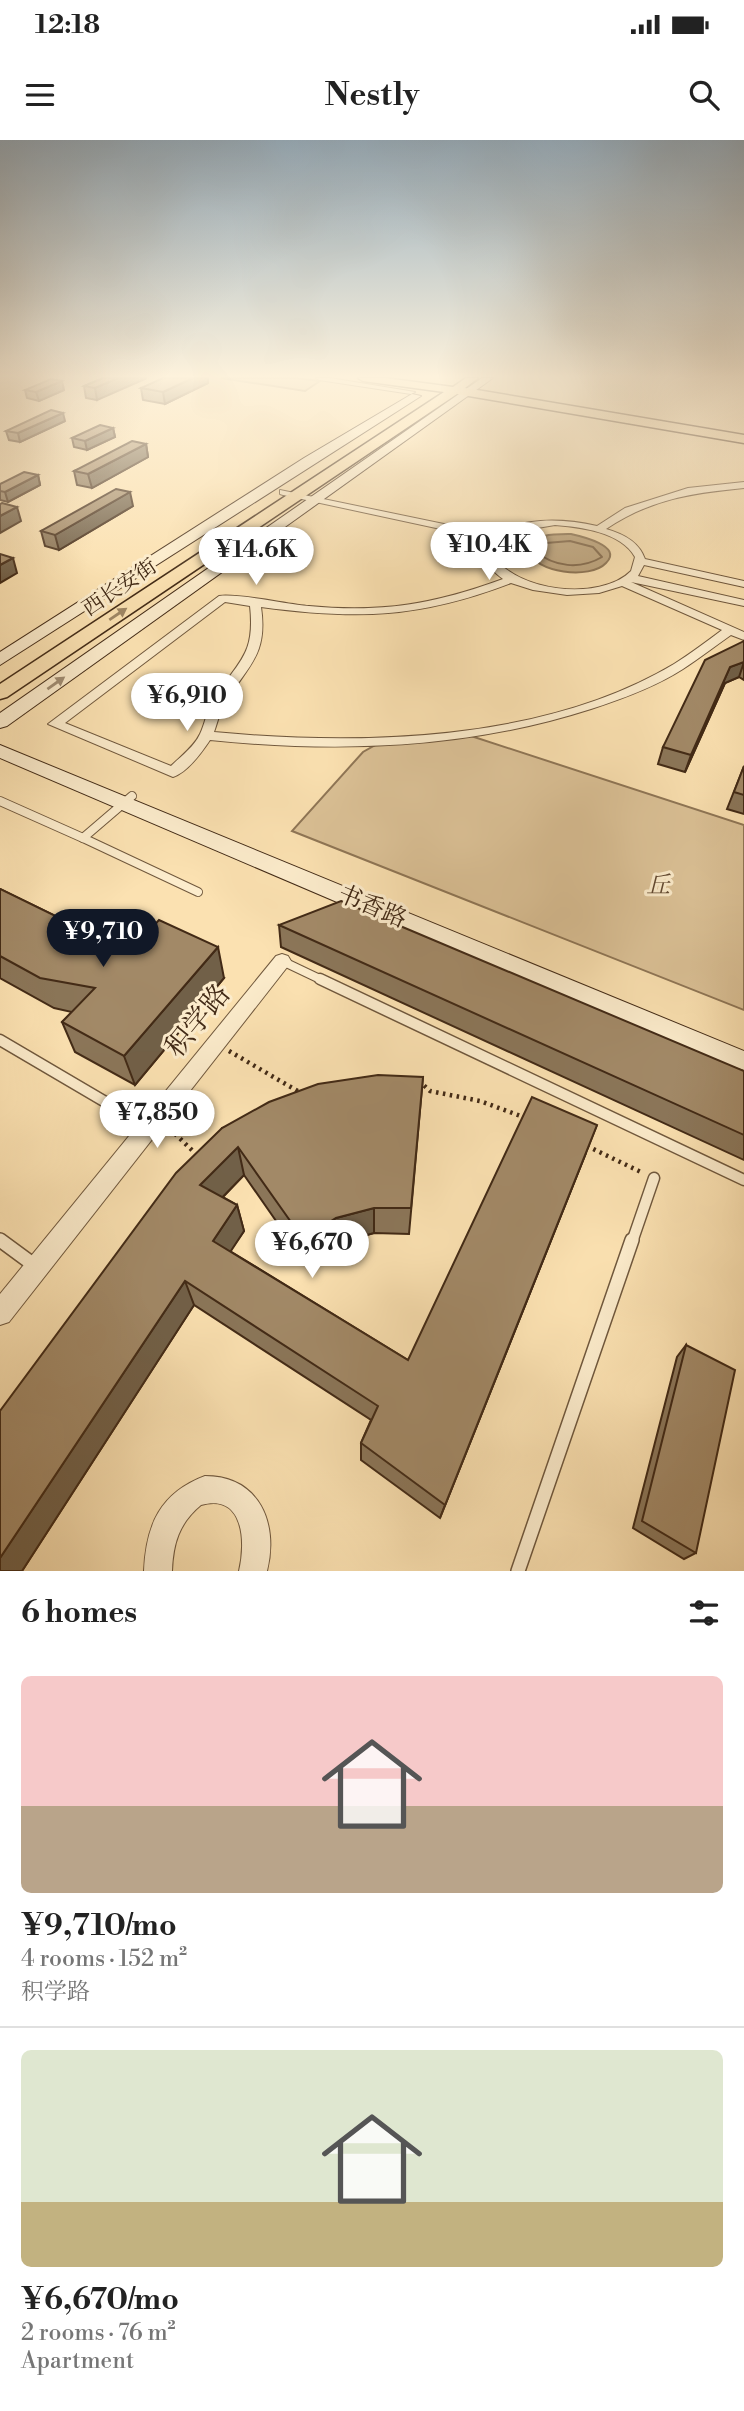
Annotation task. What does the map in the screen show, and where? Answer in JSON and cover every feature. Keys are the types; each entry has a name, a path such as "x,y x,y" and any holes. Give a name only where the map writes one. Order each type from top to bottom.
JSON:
{"main road":[{"name":"西长安街","path":"0,693 289,493 352,445"},
{"name":"西长安街","path":"0,674 365,445"},
{"path":"0,722 318,499 385,445"}],"street":[{"path":"0,660 335,445"},
{"path":"600,529 628,510 678,494 744,485"},
{"path":"289,493 493,537"},
{"path":"555,522 600,529 628,543 637,552 640,561 638,570 627,580 605,589 582,592 532,586 512,579 495,568 487,556 493,537 513,527 555,522"},
{"path":"640,561 744,584"},
{"path":"255,603 258,632 256,649 250,662 220,700 206,735 173,772 55,724 223,598 329,611 402,609 459,598 512,579"},
{"path":"627,580 744,603"},
{"path":"627,580 744,636"},
{"path":"206,735 282,744 352,744 493,730 585,708 663,677 709,648 730,630"},
{"name":"书香路","path":"0,744 744,1064"},
{"name":"书香路","path":"0,751 129,800 744,1048"},
{"name":"积学路","path":"0,1313 282,961"},
{"path":"158,1571 157,1554 162,1533 173,1514 187,1500 202,1491 219,1490 234,1495 247,1507 255,1524 258,1545 253,1571"}],"lane":[{"path":"83,838 129,800"},
{"path":"0,801 198,892"},
{"path":"282,961 744,1180"},
{"path":"0,1040 152,1124"},
{"path":"518,1571 654,1178"},
{"path":"0,1240 35,1266"}],"path":[{"path":"216,1043 306,1096 296,1101"},
{"path":"405,1081 418,1080 430,1091 480,1101 528,1118"},
{"path":"152,1124 174,1131 200,1158"},
{"path":"579,1142 654,1178"}],"green space":[{"name":"丘","path":"468,735 744,825 744,1010 292,831 363,752 379,743"}],"water":[{"path":"571,534 605,547 610,557 606,563 588,571 564,572 540,564 527,550 530,544 540,537"}],"building":[{"path":"125,445 144,445 88,474 74,471"},
{"path":"24,472 38,475 5,492 0,491 0,484"},
{"path":"116,489 130,492 55,535 41,531"},
{"path":"2,503 17,507 0,516"},
{"path":"0,554 13,558 0,565"},
{"path":"744,641 744,662 730,667 691,755 663,747 705,660"},
{"path":"744,766 744,795 734,792"},
{"path":"0,889 129,952 159,920 218,947 124,1056 62,1022 95,988 40,978 0,956"},
{"path":"341,901 744,1071 744,1135 279,925"},
{"path":"378,1075 423,1077 411,1208 374,1208 336,1218 303,1239 238,1147 200,1185 237,1205 213,1241 408,1360 532,1097 597,1125 445,1505 361,1443 378,1406 185,1281 0,1558 0,1411 176,1173 222,1128 269,1102 318,1084"},
{"path":"686,1345 735,1370 696,1553 642,1521"}]}
